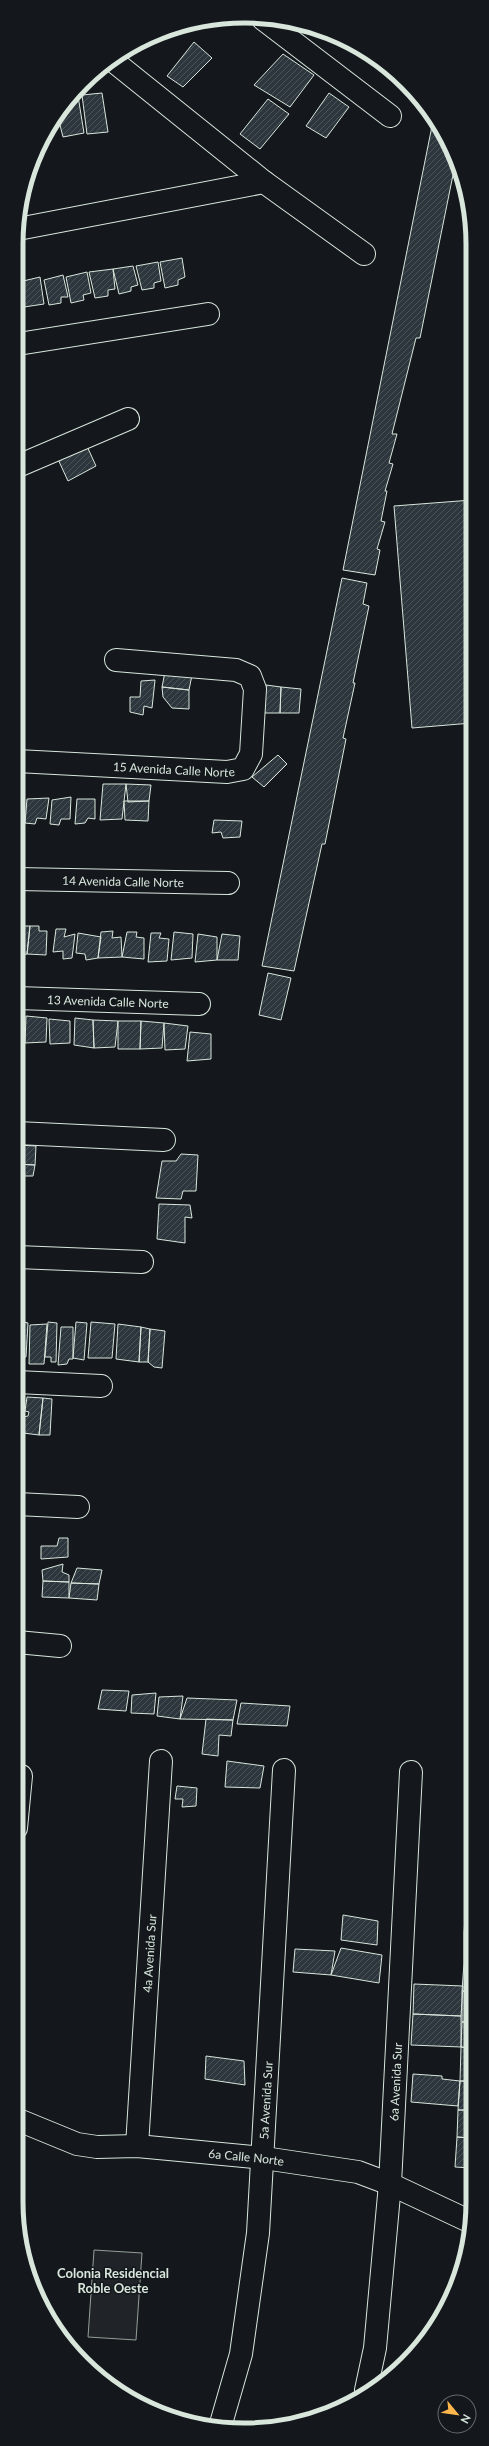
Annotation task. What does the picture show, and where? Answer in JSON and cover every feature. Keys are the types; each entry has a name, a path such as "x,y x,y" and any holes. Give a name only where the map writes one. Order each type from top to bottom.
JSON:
{"street":[{"path":"270,25 390,116"},
{"path":"117,63 264,182 364,254"},
{"path":"23,228 264,182"},
{"path":"23,343 208,314"},
{"path":"23,464 128,419"},
{"name":"15 Avenida Calle Norte","path":"23,761 227,772 243,769 251,754 255,689 250,676 236,670 116,660"},
{"name":"14 Avenida Calle Norte","path":"23,879 228,883"},
{"name":"13 Avenida Calle Norte","path":"23,998 199,1004"},
{"path":"23,1133 164,1140"},
{"path":"23,1257 142,1262"},
{"path":"23,1382 101,1386"},
{"path":"23,1504 78,1507"},
{"path":"23,1643 60,1646"},
{"name":"4a Avenida Sur","path":"137,2146 161,1761"},
{"name":"5a Avenida Sur","path":"222,2422 242,2354 258,2233 264,2158 284,1770"},
{"name":"6a Avenida Sur","path":"367,2387 374,2348 390,2184 411,1772"},
{"name":"6a Calle Norte","path":"23,2122 77,2144 97,2147 137,2146 264,2158 358,2172 390,2184 466,2219"}],"shaded area":[{"path":"94,2250 142,2253 136,2340 88,2337"}],"building":[{"path":"194,42 212,58 183,87 167,76"},
{"path":"283,54 314,75 290,107 254,85"},
{"path":"102,93 108,132 87,134 82,95"},
{"path":"329,93 349,107 326,138 306,126"},
{"path":"78,98 84,133 63,137 59,122"},
{"path":"268,99 289,114 260,149 240,134"},
{"path":"432,126 454,172 420,338 416,338 392,434 397,434 389,463 393,464 385,491 387,491 381,521 385,522 377,549 380,550 375,575 343,570"},
{"path":"182,258 185,277 178,280 178,285 165,288 160,262"},
{"path":"158,262 161,281 154,283 154,288 142,290 136,266"},
{"path":"133,266 138,285 131,287 131,291 119,294 113,269"},
{"path":"113,269 115,289 108,290 108,296 95,298 89,272"},
{"path":"87,272 91,293 83,295 84,300 71,303 66,277"},
{"path":"63,275 68,297 61,297 61,303 49,305 44,280"},
{"path":"40,277 44,304 24,307 23,281"},
{"path":"86,444 96,466 68,481 57,457"},
{"path":"466,500 466,724 412,728 394,506"},
{"path":"342,578 367,583 363,604 369,606 353,683 355,683 343,738 346,739 325,844 322,844 294,971 262,966"},
{"path":"165,672 192,675 189,690 162,687"},
{"path":"155,680 152,708 144,706 143,715 130,712 130,697 140,697 141,681"},
{"path":"266,685 281,687 280,713 265,713 263,705"},
{"path":"162,687 189,690 189,709 172,708 163,697"},
{"path":"281,687 301,689 299,713 280,713"},
{"path":"278,755 287,764 264,787 252,777"},
{"path":"103,784 126,784 122,819 100,820"},
{"path":"126,784 151,785 149,801 128,802"},
{"path":"23,795 24,795 23,817"},
{"path":"71,797 70,819 61,819 59,825 50,824 52,800"},
{"path":"49,798 46,819 37,818 35,824 25,823 27,799"},
{"path":"77,799 95,799 95,819 88,818 85,823 75,824"},
{"path":"124,801 149,801 148,821 125,820"},
{"path":"214,820 242,821 240,837 223,838 221,832 212,833"},
{"path":"23,926 30,926 27,954 23,955"},
{"path":"30,926 39,926 39,931 47,931 46,955 27,954"},
{"path":"56,929 66,929 64,937 75,934 72,958 63,959 63,951 53,952"},
{"path":"113,931 112,938 121,937 122,957 98,958 101,932"},
{"path":"127,932 137,932 136,937 144,938 144,959 122,957"},
{"path":"174,932 193,934 192,958 171,960"},
{"path":"78,933 101,937 98,958 86,960 85,954 76,953"},
{"path":"151,933 161,933 159,938 169,939 167,961 148,962"},
{"path":"198,934 217,937 217,960 195,962"},
{"path":"222,934 240,936 238,960 217,960"},
{"path":"268,973 291,978 281,1020 259,1015"},
{"path":"26,1016 47,1018 46,1042 25,1043"},
{"path":"75,1018 93,1020 94,1048 74,1045"},
{"path":"49,1019 70,1021 70,1043 50,1044"},
{"path":"93,1020 118,1021 115,1047 94,1048"},
{"path":"118,1021 141,1021 140,1049 118,1049"},
{"path":"141,1021 164,1023 162,1048 140,1049"},
{"path":"164,1023 188,1026 185,1049 165,1050"},
{"path":"190,1032 211,1034 211,1059 187,1061"},
{"path":"23,1145 36,1146 35,1165 23,1164"},
{"path":"181,1154 198,1155 196,1191 183,1191 181,1199 156,1198 162,1161 176,1161"},
{"path":"23,1164 35,1165 33,1176 23,1176"},
{"path":"159,1204 190,1205 192,1218 185,1217 185,1243 157,1239"},
{"path":"23,1322 28,1323 26,1357 23,1357"},
{"path":"48,1322 57,1323 56,1362 51,1362 51,1357 45,1357"},
{"path":"76,1322 87,1323 84,1360 73,1358"},
{"path":"91,1322 115,1324 112,1358 88,1358"},
{"path":"47,1324 44,1364 29,1364 30,1325"},
{"path":"118,1324 141,1327 139,1362 116,1359"},
{"path":"61,1327 73,1327 73,1359 69,1359 67,1364 58,1365"},
{"path":"141,1327 150,1329 148,1362 139,1362"},
{"path":"150,1329 165,1331 162,1368 154,1367 148,1362"},
{"path":"27,1397 43,1398 39,1435 23,1433 23,1417 28,1416 29,1412 25,1411"},
{"path":"43,1398 52,1399 50,1435 39,1435"},
{"path":"59,1538 68,1538 68,1557 41,1559 41,1546 57,1546"},
{"path":"63,1564 62,1572 69,1575 69,1582 43,1581 42,1570"},
{"path":"77,1568 102,1570 99,1584 71,1583"},
{"path":"43,1581 69,1582 69,1598 42,1597"},
{"path":"71,1583 99,1584 97,1600 69,1598"},
{"path":"102,1690 129,1691 126,1711 98,1709"},
{"path":"156,1693 154,1714 131,1713 132,1695"},
{"path":"183,1696 180,1719 157,1716 159,1697"},
{"path":"187,1698 237,1700 233,1720 180,1719"},
{"path":"241,1703 290,1706 287,1726 237,1724"},
{"path":"206,1719 233,1720 231,1736 219,1735 218,1756 202,1754"},
{"path":"227,1761 264,1766 260,1788 225,1787"},
{"path":"177,1786 197,1788 196,1806 182,1807 183,1799 175,1799"},
{"path":"466,1903 466,1933 464,1933"},
{"path":"343,1915 378,1921 377,1945 341,1940"},
{"path":"464,1933 466,1933 466,1963 464,1963"},
{"path":"341,1948 382,1955 379,1983 331,1975"},
{"path":"295,1949 335,1951 331,1975 293,1972"},
{"path":"464,1963 466,1963 466,1991 462,1991"},
{"path":"414,1984 463,1986 461,2016 413,2014"},
{"path":"462,1991 466,1991 466,2022 462,2022"},
{"path":"413,2014 461,2016 461,2047 411,2045"},
{"path":"462,2022 466,2022 466,2048 461,2047"},
{"path":"461,2047 466,2048 466,2081 460,2081"},
{"path":"206,2056 244,2061 245,2085 205,2079"},
{"path":"413,2074 442,2076 442,2079 460,2081 458,2106 411,2102"},
{"path":"460,2081 466,2081 466,2110 458,2110"},
{"path":"458,2110 466,2110 466,2138 457,2137"},
{"path":"457,2137 466,2138 466,2168 455,2167"}],"district":[{"name":"Colonia Residencial Roble Oeste","path":"113,2280"}]}
